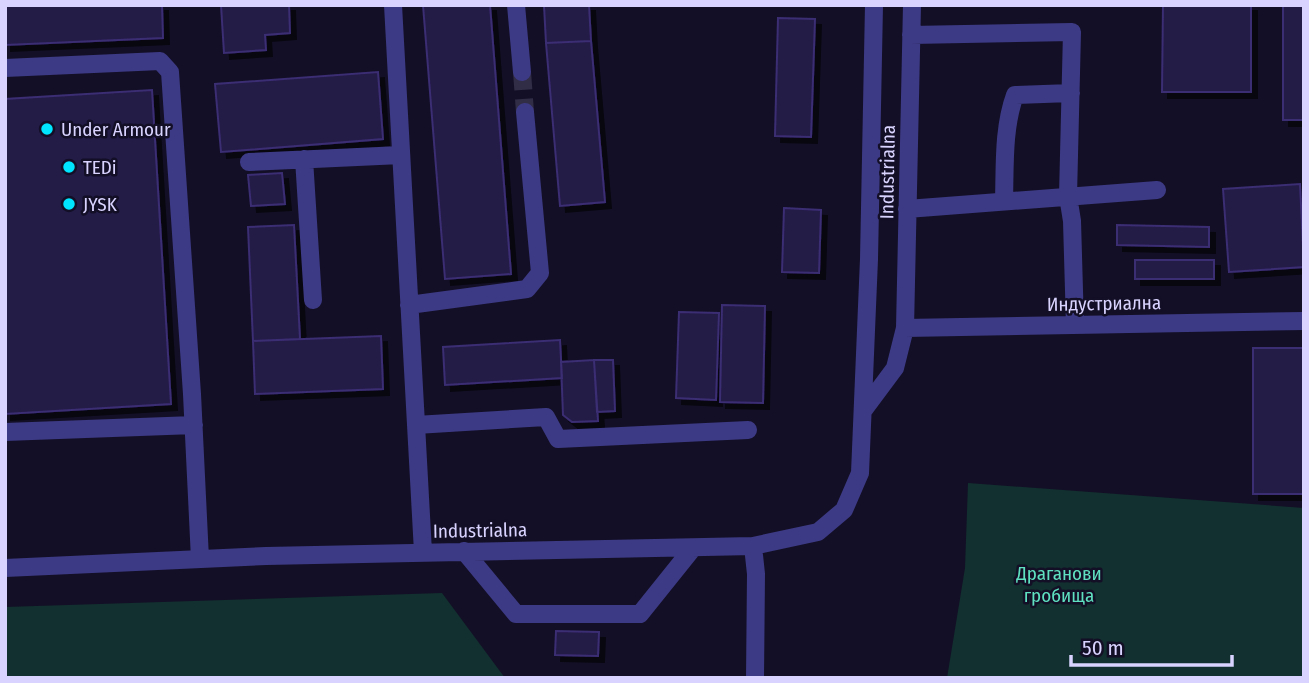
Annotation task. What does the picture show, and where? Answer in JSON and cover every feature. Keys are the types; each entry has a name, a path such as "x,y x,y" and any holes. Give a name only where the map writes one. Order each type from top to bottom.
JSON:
{"street":[{"path":"393,5 422,552"},
{"path":"516,5 522,72"},
{"name":"Industrialna","path":"5,569 422,552 753,546 818,533 844,510 860,473 874,5"},
{"name":"Industrialna","path":"863,411 895,368 905,328 912,5"},
{"path":"911,35 1072,32 1068,196 1072,222 1075,325"},
{"path":"5,68 160,61 170,72 194,425 200,559"},
{"path":"1004,201 1005,155 1010,108 1015,95 1070,93"},
{"path":"409,306 527,289 540,273 525,113"},
{"path":"249,162 401,155"},
{"path":"304,159 313,300"},
{"path":"907,209 1157,190"},
{"name":"Индустриална","path":"905,328 1304,321"},
{"path":"416,425 546,417 558,439 748,430"},
{"path":"5,432 194,425"},
{"path":"753,546 756,573 755,678"},
{"path":"464,551 516,614 640,614 693,548"}],"green space":[{"name":"Драганови гробища","path":"968,483 1304,508 1304,678 947,678 965,568"},
{"path":"442,593 505,678 5,678 5,607"}],"building":[{"path":"5,5 162,5 163,38 5,45"},
{"path":"221,5 289,5 290,33 265,35 266,50 224,53"},
{"path":"423,5 490,5 511,274 445,279"},
{"path":"544,5 589,5 591,41 546,43"},
{"path":"1163,5 1251,5 1251,92 1162,92"},
{"path":"1283,5 1304,5 1304,120 1283,120"},
{"path":"778,18 815,19 811,137 775,136"},
{"path":"591,41 605,202 560,206 546,43"},
{"path":"378,72 383,139 221,152 215,84"},
{"path":"152,90 171,404 5,414 5,99"},
{"path":"282,173 285,204 251,206 248,175"},
{"path":"1300,184 1304,267 1229,272 1223,189"},
{"path":"784,208 821,210 819,273 782,272"},
{"path":"294,225 300,339 253,341 248,227"},
{"path":"1117,225 1209,227 1209,247 1117,245"},
{"path":"1135,260 1214,260 1214,279 1135,279"},
{"path":"722,305 765,306 763,403 720,402"},
{"path":"679,312 719,313 716,400 676,398"},
{"path":"381,336 383,389 255,394 253,341"},
{"path":"560,340 562,378 445,385 443,347"},
{"path":"1253,348 1304,348 1304,494 1253,494"},
{"path":"594,360 598,421 572,422 563,415 561,362"},
{"path":"594,360 613,360 615,411 597,412"},
{"path":"556,631 599,632 598,656 555,655"}],"tunnel":[{"path":"522,72 525,112"}],"place":[{"name":"Under Armour","path":"47,129"},
{"name":"TEDi","path":"69,167"},
{"name":"JYSK","path":"69,204"}]}
